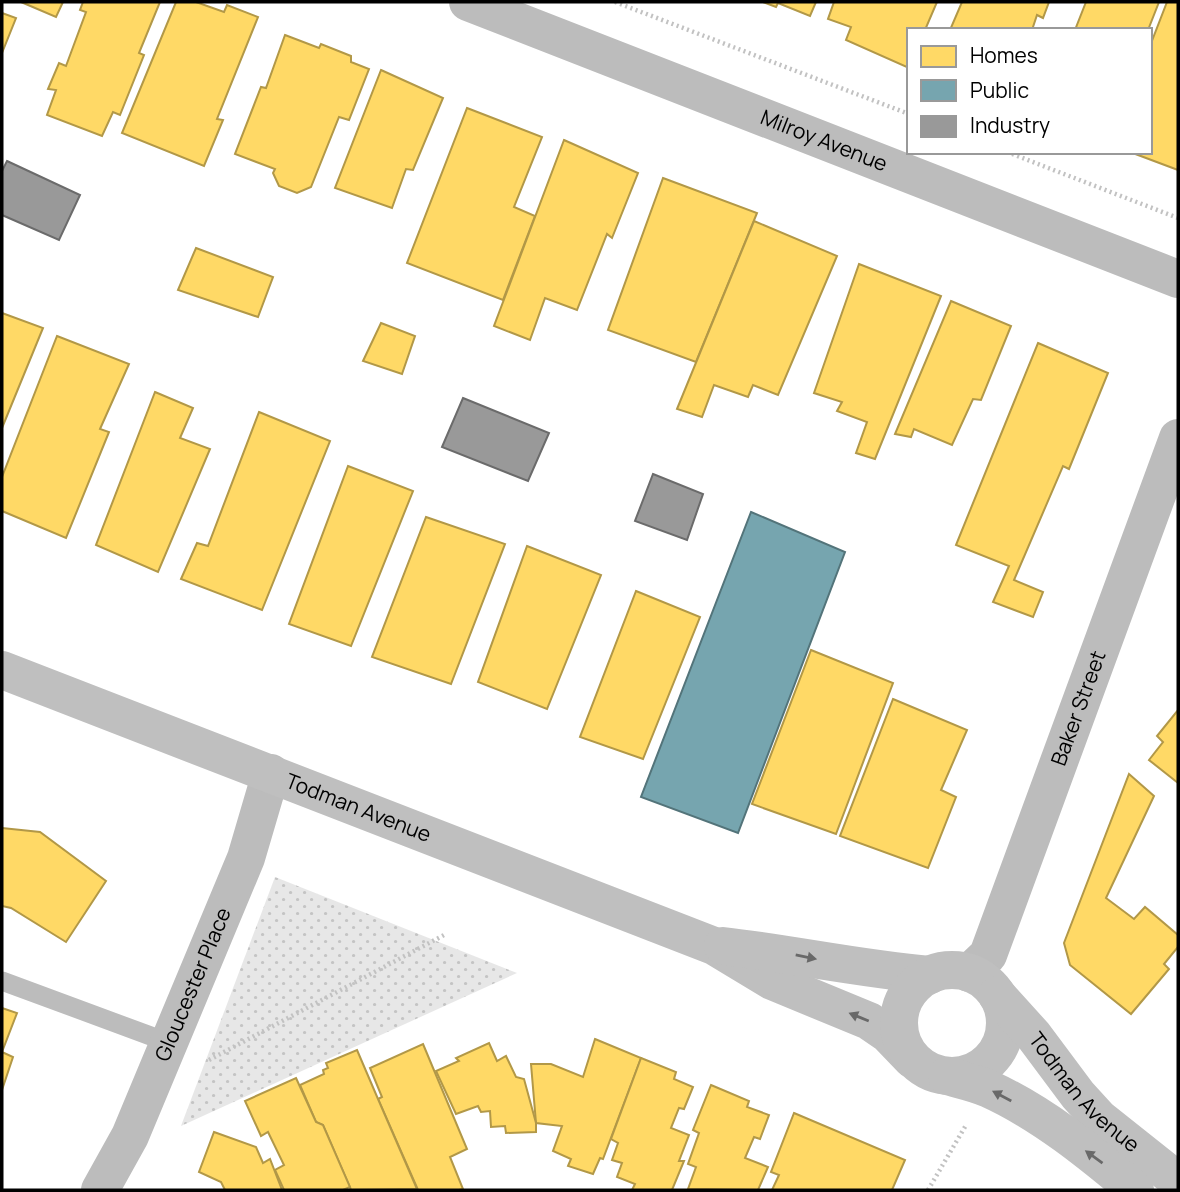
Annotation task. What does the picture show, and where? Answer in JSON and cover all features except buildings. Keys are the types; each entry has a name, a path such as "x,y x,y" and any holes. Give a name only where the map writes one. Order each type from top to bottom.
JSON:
{"main road":[{"name":"Todman Avenue","path":"2,670 714,946 772,981 869,1021 888,1034 912,1059"},
{"name":"Todman Avenue","path":"714,946 787,953 930,975"},
{"path":"949,970 983,984 1005,1013 1005,1033 997,1051 984,1066 967,1074 947,1076 928,1071 912,1059 901,1041 898,1022 902,1002 914,986 930,975 949,970"},
{"name":"Todman Avenue","path":"983,984 1034,1036 1078,1095 1099,1118 1178,1181"},
{"name":"Todman Avenue","path":"947,1076 987,1088 1042,1119 1135,1190"}],"street":[{"name":"Milroy Avenue","path":"468,2 1178,279"},
{"path":"1178,290 1178,313"},
{"name":"Baker Street","path":"983,984 988,955 1178,438"},
{"name":"Gloucester Place","path":"100,1190 130,1136 246,858 271,773"}],"lane":[{"path":"2,981 167,1042"}],"path":[{"path":"615,2 907,113"},
{"path":"1012,154 1178,218"},
{"path":"207,1061 446,934"},
{"path":"928,1190 987,1088"}],"shaded area":[{"path":"275,877 517,973 181,1126"}]}
